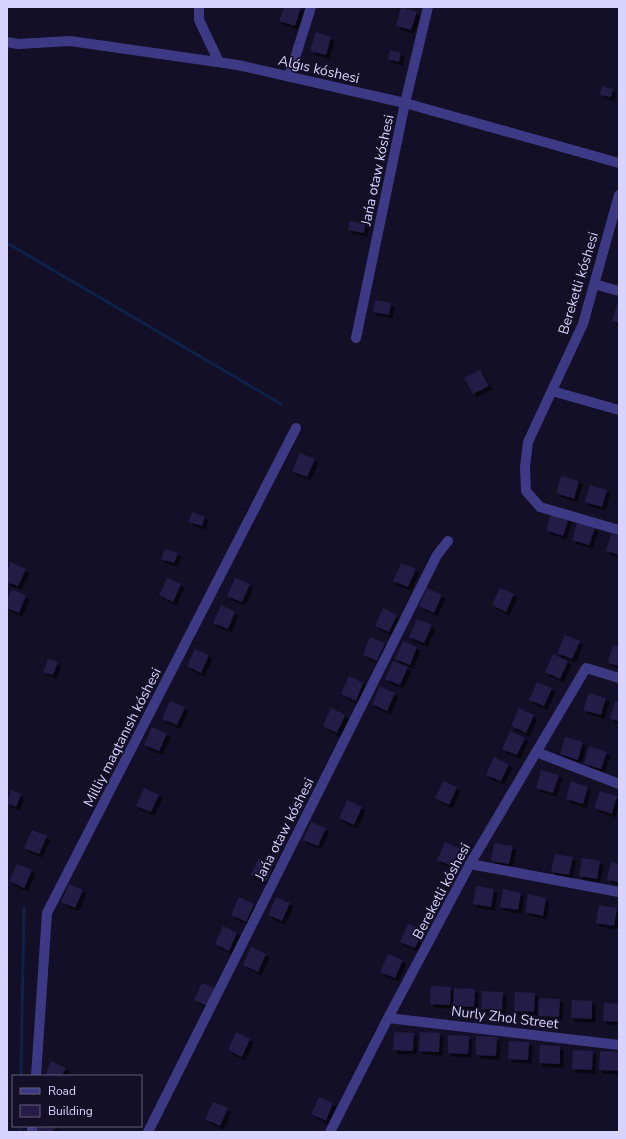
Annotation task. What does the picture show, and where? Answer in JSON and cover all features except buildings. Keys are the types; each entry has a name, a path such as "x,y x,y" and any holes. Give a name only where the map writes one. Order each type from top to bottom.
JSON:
{"street":[{"path":"199,7 199,20 219,62"},
{"path":"289,77 311,7"},
{"name":"Jańa otaw kóshesi","path":"356,338 405,103 428,7"},
{"name":"Alǵıs kóshesi","path":"7,42 18,44 70,41 238,65 405,103 619,163"},
{"name":"Bereketli kóshesi","path":"619,195 583,324 528,442 525,467 526,490 540,506 619,530"},
{"path":"594,284 619,291"},
{"path":"552,391 619,410"},
{"name":"Milliy maqtanısh kóshesi","path":"36,1075 47,913 296,428"},
{"name":"Jańa otaw kóshesi","path":"148,1132 437,555 448,541"},
{"name":"Bereketli kóshesi","path":"330,1132 388,1018 470,864 586,668 619,678"},
{"path":"536,752 619,784"},
{"path":"470,864 619,892"},
{"name":"Nurly Zhol Street","path":"388,1018 619,1045"}],"waterway":[{"path":"7,243 281,404"},
{"path":"21,1075 24,908"},
{"path":"20,1127 20,1132"}]}
